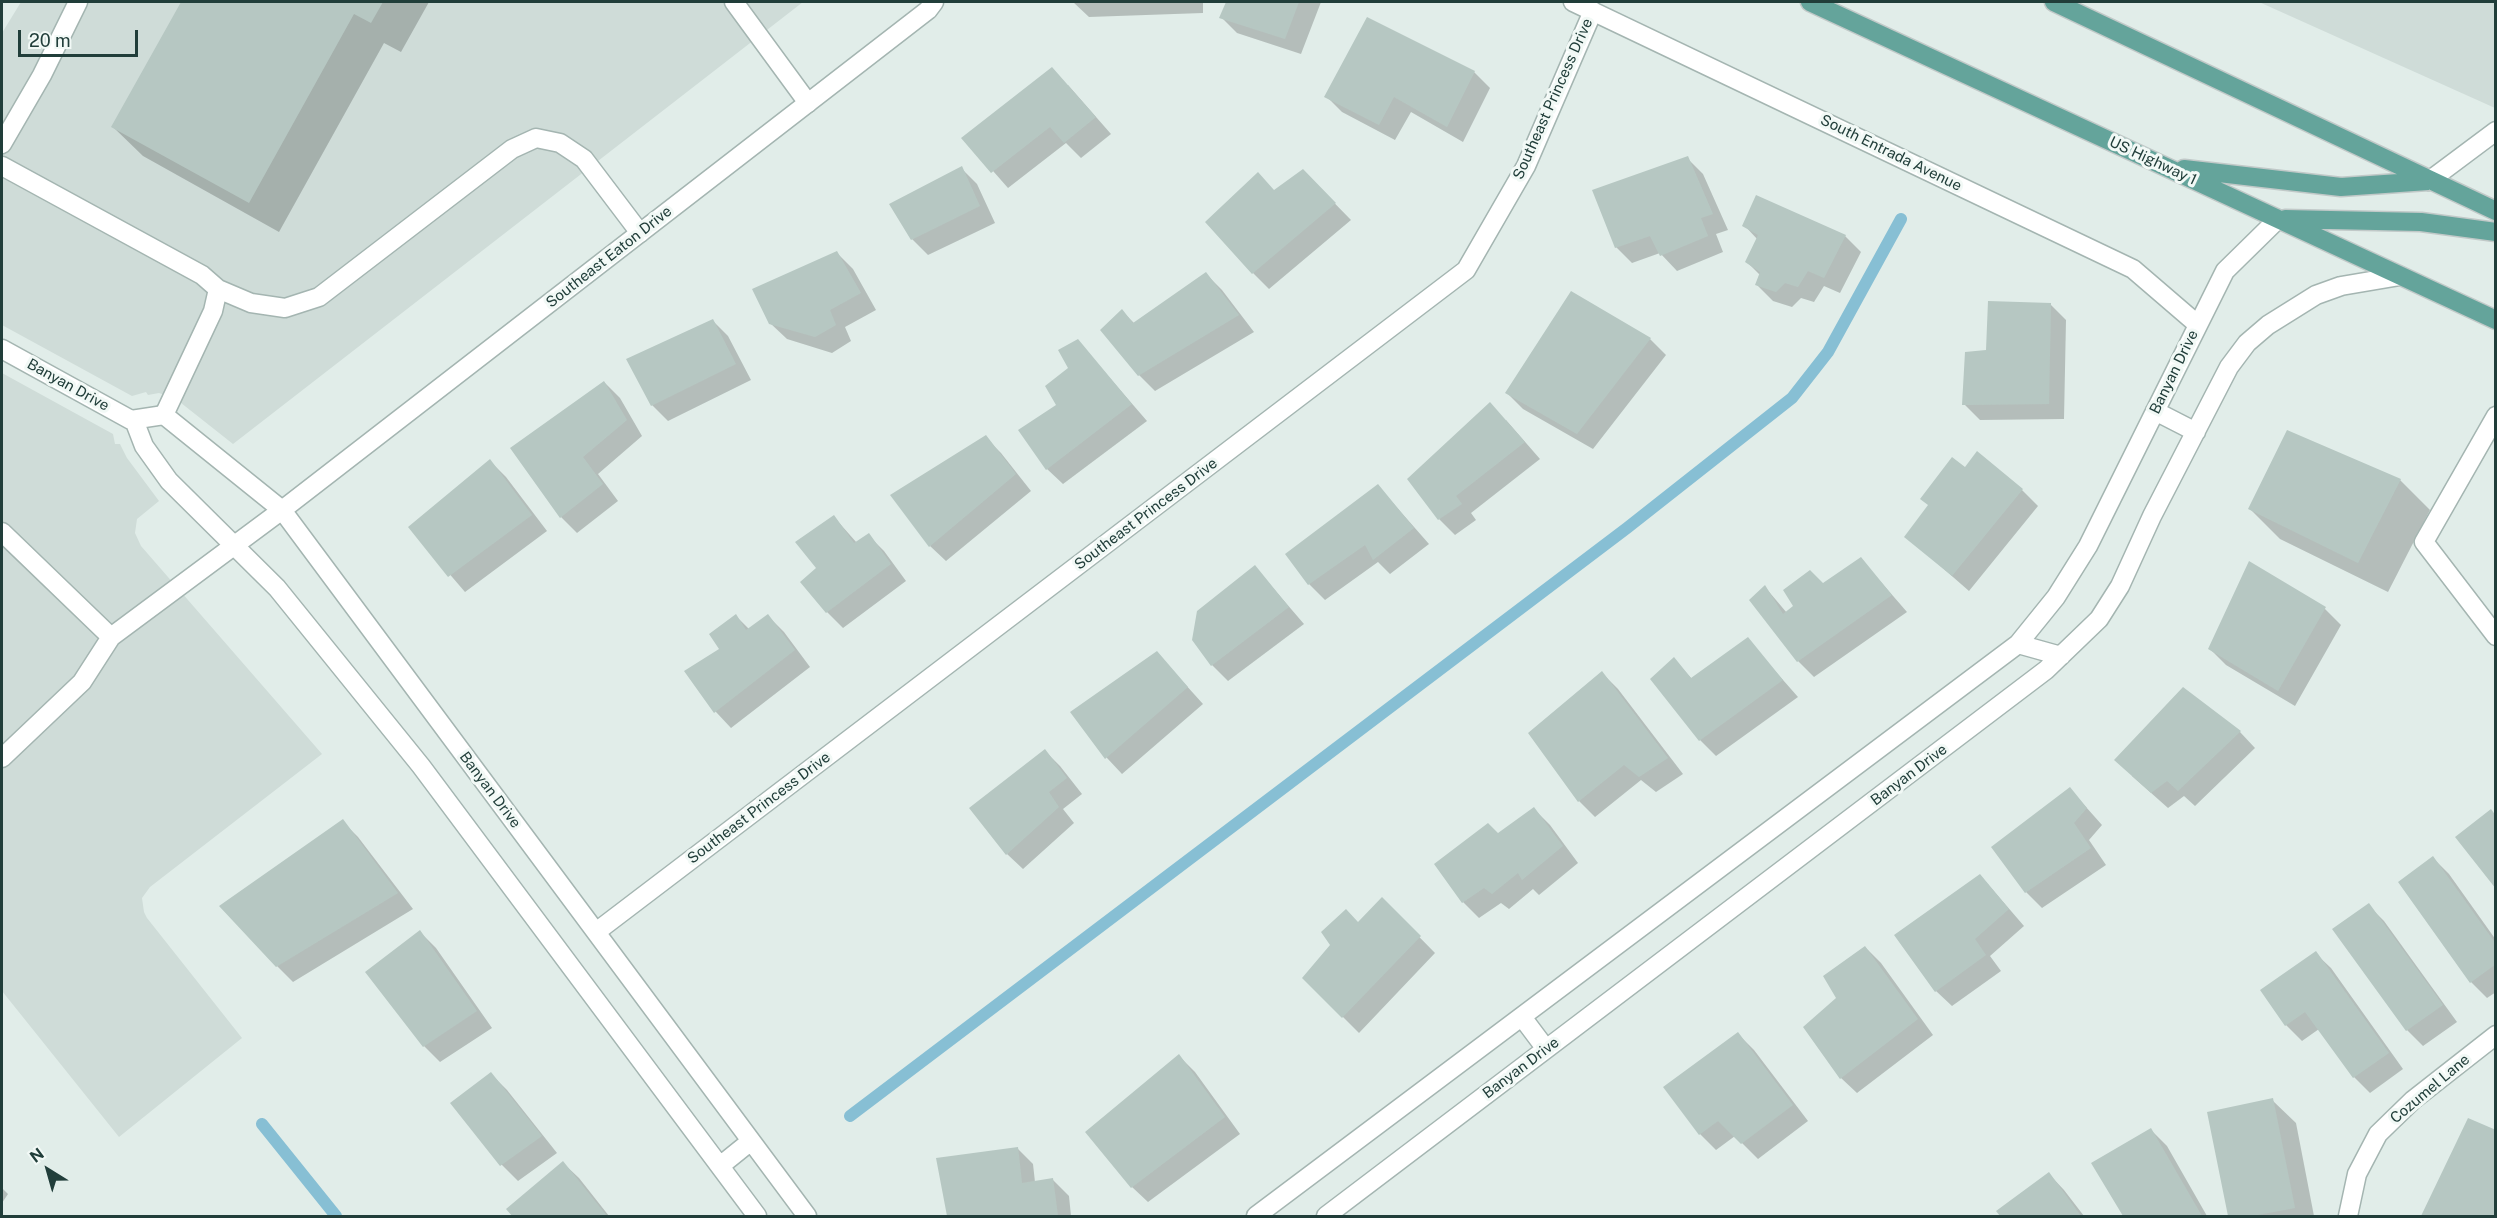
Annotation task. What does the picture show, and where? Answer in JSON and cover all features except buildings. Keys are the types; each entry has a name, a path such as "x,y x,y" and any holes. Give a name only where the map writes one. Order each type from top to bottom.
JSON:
{"main road":[{"name":"US Highway 1","path":"1810,2 2496,320"},
{"path":"2054,2 2496,211"},
{"path":"2167,168 2341,187 2429,181"},
{"path":"2278,219 2421,222 2496,232"}],"street":[{"path":"2,144 42,75 78,2"},
{"path":"734,2 808,103"},
{"name":"Southeast Eaton Drive","path":"2,758 82,682 111,638 282,510 928,10 934,2"},
{"name":"South Entrada Avenue","path":"1573,2 2133,269 2197,324"},
{"name":"Southeast Princess Drive","path":"596,932 1466,270 1526,166 1593,11"},
{"path":"2429,181 2496,131"},
{"path":"2,166 202,275 218,288 251,303 285,308 319,297 512,149 536,138 560,143 584,159 640,233"},
{"name":"Banyan Drive","path":"1256,1216 2018,644 2038,621 2075,570 2109,507 2225,271 2278,219"},
{"name":"Banyan Drive","path":"1326,1216 2017,693 2061,656 2099,619 2120,586 2152,516 2229,367 2247,343 2268,325 2316,295 2341,286 2400,276"},
{"path":"218,288 213,311 164,416 133,420 144,446 169,481 277,588 421,766 757,1216"},
{"name":"Banyan Drive","path":"2,349 133,420"},
{"path":"2155,411 2196,432"},
{"name":"Banyan Drive","path":"164,416 282,510 807,1216"},
{"path":"2496,416 2424,542 2496,636"},
{"path":"2,532 111,638"},
{"path":"2018,644 2061,656"},
{"path":"1522,1017 1546,1049"},
{"name":"Cozumel Lane","path":"2348,1216 2357,1174 2378,1134 2413,1100 2496,1035"},
{"path":"720,1166 751,1141"}],"shaded area":[{"path":"21,2 803,2 233,444 176,399 159,393 148,395 146,392 132,396 2,325 2,33"},
{"path":"2259,2 2495,2 2495,108"},
{"path":"2,373 113,434 115,444 120,444 127,458 159,501 137,519 135,533 141,546 322,754 150,887 142,898 147,918 242,1038 119,1137 2,991"}],"waterway":[{"path":"850,1116 1627,528 1792,398 1828,352 1901,219"},
{"path":"262,1124 336,1216"}]}
